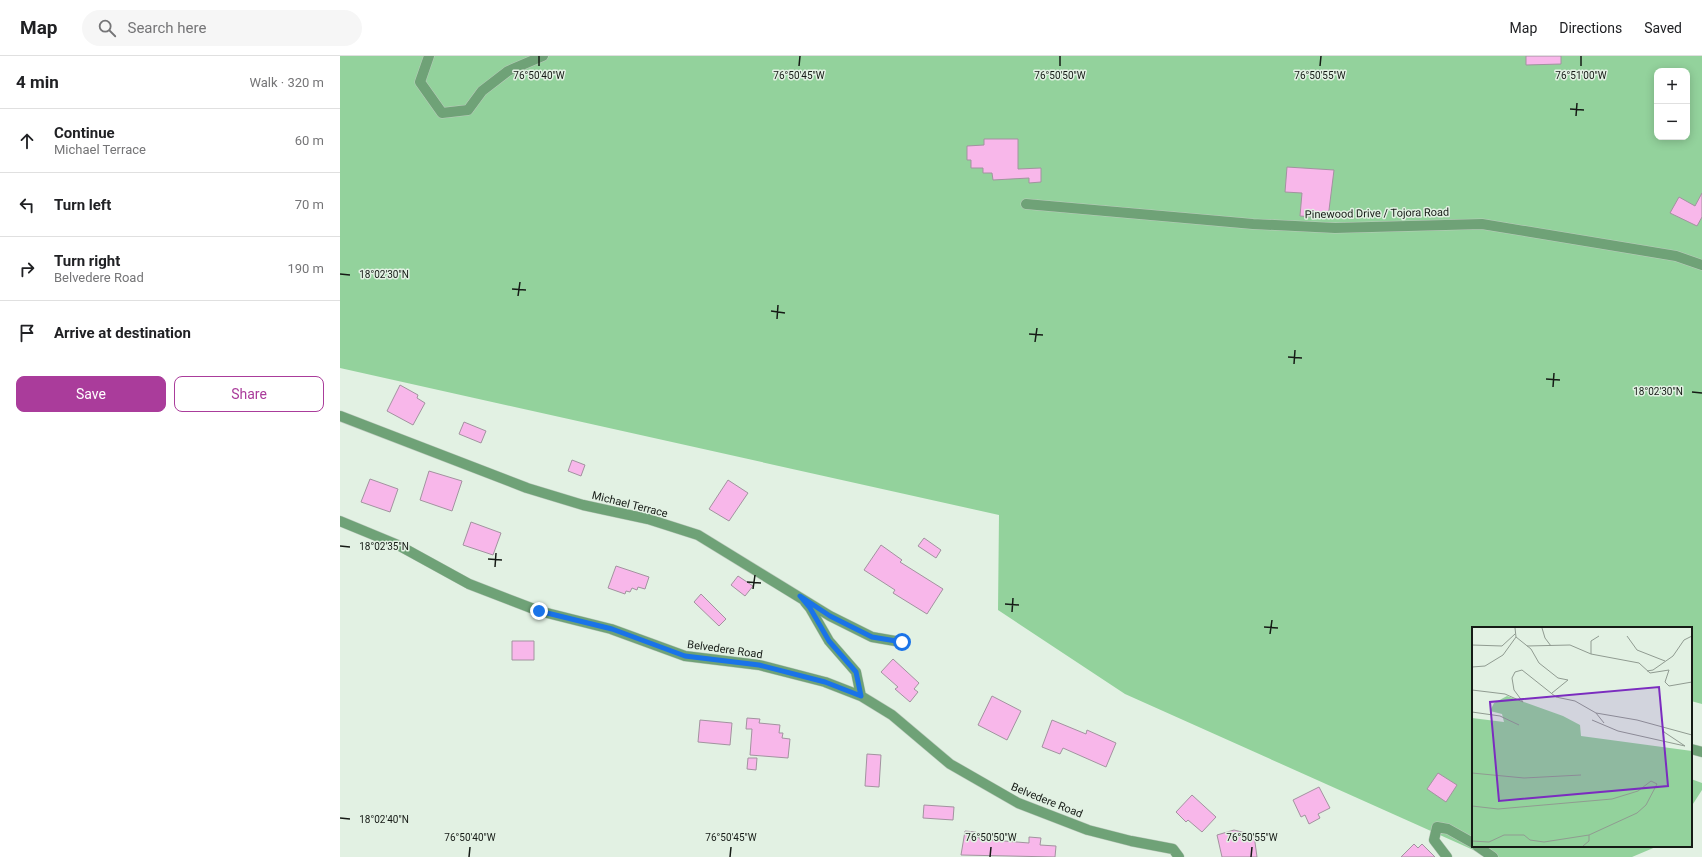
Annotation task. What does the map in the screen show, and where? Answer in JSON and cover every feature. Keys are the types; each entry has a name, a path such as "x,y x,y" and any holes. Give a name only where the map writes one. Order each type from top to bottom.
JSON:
{"street":[{"path":"429,56 420,82 442,113 468,110 482,91 508,71 544,56"},
{"name":"Pinewood Drive / Tojora Road","path":"1026,204 1253,224 1328,228 1482,224 1676,256 1702,265"},
{"name":"Michael Terrace","path":"340,416 527,488 583,505 648,519 698,535 800,596 830,616 872,637 902,642"},
{"name":"Belvedere Road","path":"340,521 398,545 469,584 539,611 612,629 685,656 759,665 825,682 861,696 892,715 950,764 1018,803 1088,830 1131,841 1173,849 1179,857"},
{"path":"800,596 810,608 829,641 856,672 861,696"},
{"path":"1692,749 1702,752"},
{"path":"1447,857 1434,840 1437,827 1448,829 1472,842"},
{"path":"1478,847 1493,857"}],"green space":[{"path":"340,56 1702,56 1702,704 1692,701 1692,627 1472,627 1472,847 1656,847 1632,857 1489,857 1125,694 998,610 999,515 340,368"},
{"path":"1692,779 1702,783 1702,790 1692,805"}],"building":[{"path":"1526,56 1561,56 1561,64 1526,65"},
{"path":"984,139 1018,139 1018,169 1041,168 1041,182 1029,183 1029,178 993,180 992,173 983,173 983,168 971,168 971,160 967,160 967,146 984,145"},
{"path":"1287,167 1334,170 1328,218 1300,216 1302,193 1285,192"},
{"path":"1702,193 1702,217 1697,226 1670,213 1679,197 1695,206"},
{"path":"400,385 418,395 417,398 425,403 413,425 387,411"},
{"path":"464,422 486,431 481,443 459,434"},
{"path":"572,460 585,465 581,476 568,471"},
{"path":"429,471 462,481 452,511 420,500"},
{"path":"370,479 398,489 390,512 361,502"},
{"path":"728,480 748,493 729,521 709,509"},
{"path":"471,522 501,533 493,555 463,545"},
{"path":"924,538 941,550 936,558 918,546"},
{"path":"881,545 902,560 900,562 943,589 927,614 893,593 895,590 864,570"},
{"path":"616,566 649,577 645,589 638,587 637,590 632,588 630,592 626,591 625,594 608,588"},
{"path":"738,576 753,586 745,596 731,585"},
{"path":"701,594 726,619 719,626 694,602"},
{"path":"512,641 534,641 534,660 512,660"},
{"path":"893,659 919,683 914,689 918,692 910,702 895,689 898,687 881,672"},
{"path":"992,696 1021,711 1007,740 978,725"},
{"path":"747,718 760,719 759,723 780,725 779,733 783,733 782,738 790,739 788,758 750,755 752,729 746,729"},
{"path":"700,720 732,723 730,745 698,742"},
{"path":"1052,720 1086,734 1087,730 1116,743 1106,767 1063,748 1060,754 1042,747"},
{"path":"867,754 881,755 879,787 865,786"},
{"path":"748,758 757,758 756,770 747,769"},
{"path":"1438,773 1457,785 1446,802 1427,789"},
{"path":"1319,787 1330,808 1318,814 1320,818 1309,824 1305,815 1301,817 1293,800"},
{"path":"1192,795 1216,817 1202,832 1188,820 1186,822 1176,812"},
{"path":"924,805 954,807 953,820 923,818"},
{"path":"1234,830 1254,835 1257,857 1222,857 1217,835"},
{"path":"965,831 976,832 975,837 980,838 979,839 1029,843 1029,837 1041,838 1040,845 1056,846 1055,857 961,855"},
{"path":"1414,844 1418,848 1422,844 1435,857 1401,857"}],"route":[{"path":"539,611 612,629 685,656 759,665 825,682 861,696 856,672 829,641 810,608 800,596 830,616 872,637 902,642"}]}
